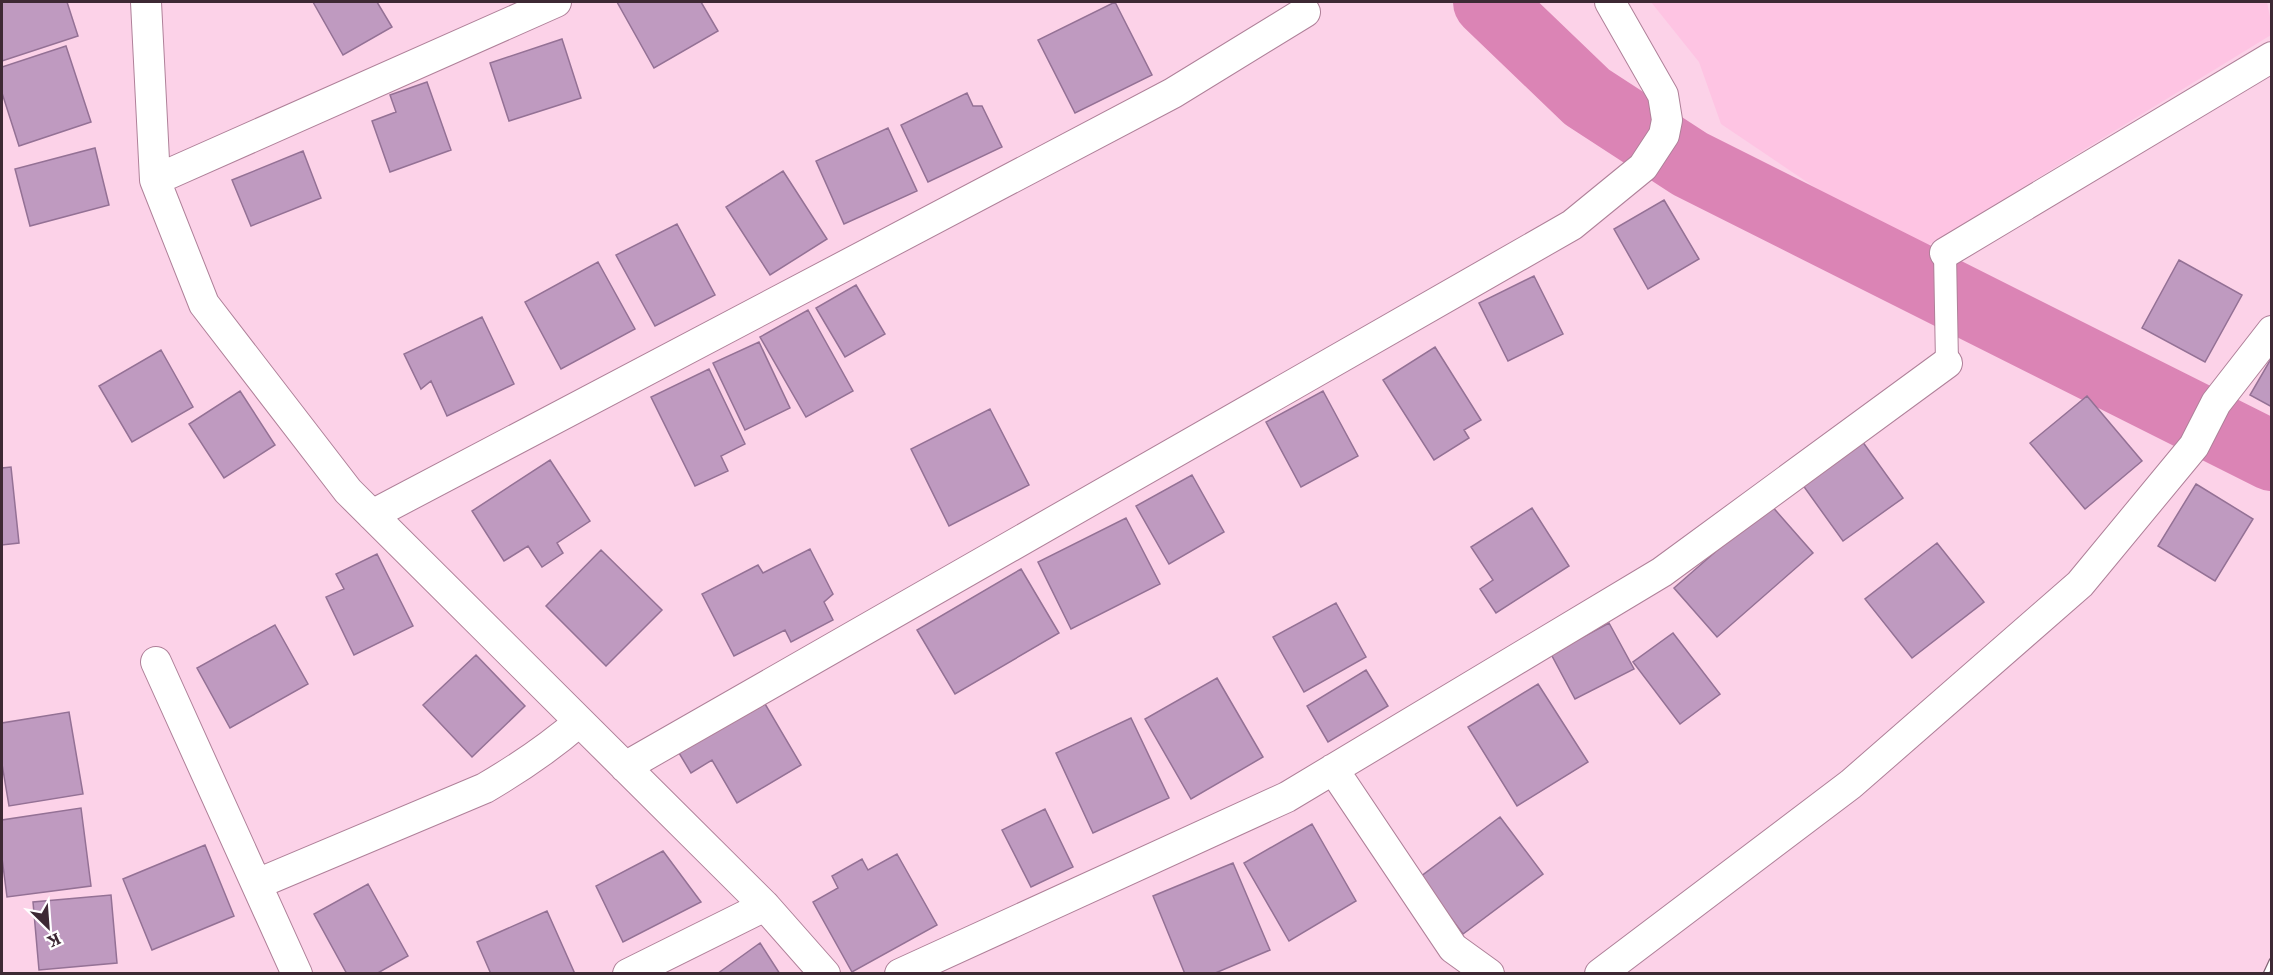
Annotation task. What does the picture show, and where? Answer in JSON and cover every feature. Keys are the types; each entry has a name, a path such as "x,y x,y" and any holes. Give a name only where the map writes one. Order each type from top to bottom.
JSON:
{"street":[{"path":"146,2 155,180 204,304 348,491 765,906 825,974"},
{"path":"155,180 556,2"},
{"path":"625,767 1572,225 1643,167 1664,135 1667,120 1663,95 1610,2"},
{"path":"372,515 1173,93 1305,12"},
{"path":"900,974 1287,797 1662,572 1947,363 1945,253 2271,57"},
{"path":"1600,974 1851,784 2080,584 2193,446 2216,403 2271,331"},
{"path":"156,662 297,974"},
{"path":"256,884 485,788 527,763 579,722"},
{"path":"1333,769 1453,948 1489,974"},
{"path":"628,974 765,906"}],"shaded area":[{"path":"1651,2 2267,2 2271,35 1914,254 1721,124 1699,62"}],"building":[{"path":"2,2 67,2 78,36 2,61"},
{"path":"313,2 377,2 392,27 343,55"},
{"path":"617,2 701,2 718,31 654,68"},
{"path":"1115,2 1152,75 1075,113 1038,40"},
{"path":"562,39 581,98 509,121 490,63"},
{"path":"66,46 91,122 19,146 2,93 2,67"},
{"path":"427,82 451,150 390,172 372,121 396,112 390,95"},
{"path":"967,93 973,106 982,106 1002,147 928,182 901,125"},
{"path":"888,128 917,191 844,224 816,161"},
{"path":"95,148 109,205 30,226 15,169"},
{"path":"303,151 321,198 251,226 232,180"},
{"path":"783,171 827,239 770,275 726,207"},
{"path":"1664,200 1699,259 1648,289 1614,229"},
{"path":"677,224 715,295 655,326 616,255"},
{"path":"2179,260 2242,295 2205,362 2142,328"},
{"path":"598,262 635,329 561,369 525,302"},
{"path":"1534,276 1563,334 1508,361 1479,303"},
{"path":"856,285 885,334 845,357 816,308"},
{"path":"808,310 853,391 806,417 760,337"},
{"path":"482,317 514,384 447,416 431,381 421,389 404,354"},
{"path":"759,342 790,408 745,430 713,363"},
{"path":"1435,347 1481,420 1464,430 1469,438 1434,460 1383,380"},
{"path":"161,350 193,407 132,442 99,386"},
{"path":"2272,357 2272,407 2250,395"},
{"path":"709,369 745,444 721,456 728,471 695,486 651,397"},
{"path":"240,391 275,445 224,478 189,424"},
{"path":"1323,391 1358,456 1301,487 1266,422"},
{"path":"2087,396 2142,461 2085,509 2030,443"},
{"path":"990,409 1029,485 949,526 911,449"},
{"path":"1857,434 1903,498 1843,541 1797,477"},
{"path":"550,460 590,521 557,543 563,553 542,567 528,546 504,561 472,511"},
{"path":"11,467 19,543 2,545 2,468"},
{"path":"1192,475 1224,532 1169,564 1136,506"},
{"path":"2196,484 2253,519 2215,581 2158,546"},
{"path":"1770,504 1813,553 1717,637 1674,588"},
{"path":"1532,508 1569,566 1496,613 1480,589 1493,580 1471,547"},
{"path":"1126,518 1160,584 1071,629 1038,562"},
{"path":"1937,543 1984,602 1912,658 1865,599"},
{"path":"810,549 833,594 824,602 833,620 791,642 785,630 734,656 702,594 758,565 763,573"},
{"path":"601,550 662,610 606,666 546,606"},
{"path":"377,554 413,626 354,655 326,597 344,589 336,574"},
{"path":"1021,569 1059,633 955,694 917,630"},
{"path":"1336,603 1366,657 1304,692 1273,637"},
{"path":"1609,623 1634,669 1575,699 1551,654"},
{"path":"275,625 308,684 230,728 197,668"},
{"path":"1673,633 1720,694 1680,724 1633,662"},
{"path":"476,655 525,706 472,757 423,705"},
{"path":"1366,670 1388,706 1328,742 1307,706"},
{"path":"1217,678 1263,757 1191,799 1145,719"},
{"path":"1538,684 1588,762 1517,806 1468,727"},
{"path":"761,697 801,765 737,803 712,760 691,773 676,748"},
{"path":"69,712 83,794 9,806 2,764 2,723"},
{"path":"1131,718 1169,798 1093,833 1056,753"},
{"path":"81,808 91,886 7,897 2,858 2,820"},
{"path":"1045,809 1073,867 1031,887 1002,830"},
{"path":"1500,817 1543,874 1463,934 1420,877"},
{"path":"1312,824 1356,901 1289,941 1244,863"},
{"path":"205,845 234,916 152,950 123,879"},
{"path":"663,851 701,902 623,942 596,886"},
{"path":"897,854 937,925 852,972 813,902 838,888 832,876 862,859 868,870"},
{"path":"1233,863 1270,950 1213,974 1185,974 1153,896"},
{"path":"368,884 408,956 376,974 347,974 314,914"},
{"path":"111,895 117,963 39,970 33,902"},
{"path":"547,911 575,974 491,974 477,942"},
{"path":"760,943 780,974 717,974"}],"waterway":[{"path":"1488,2 1587,97 1690,164 2272,456"}],"railway":[{"path":"2266,974 2272,961"}]}
